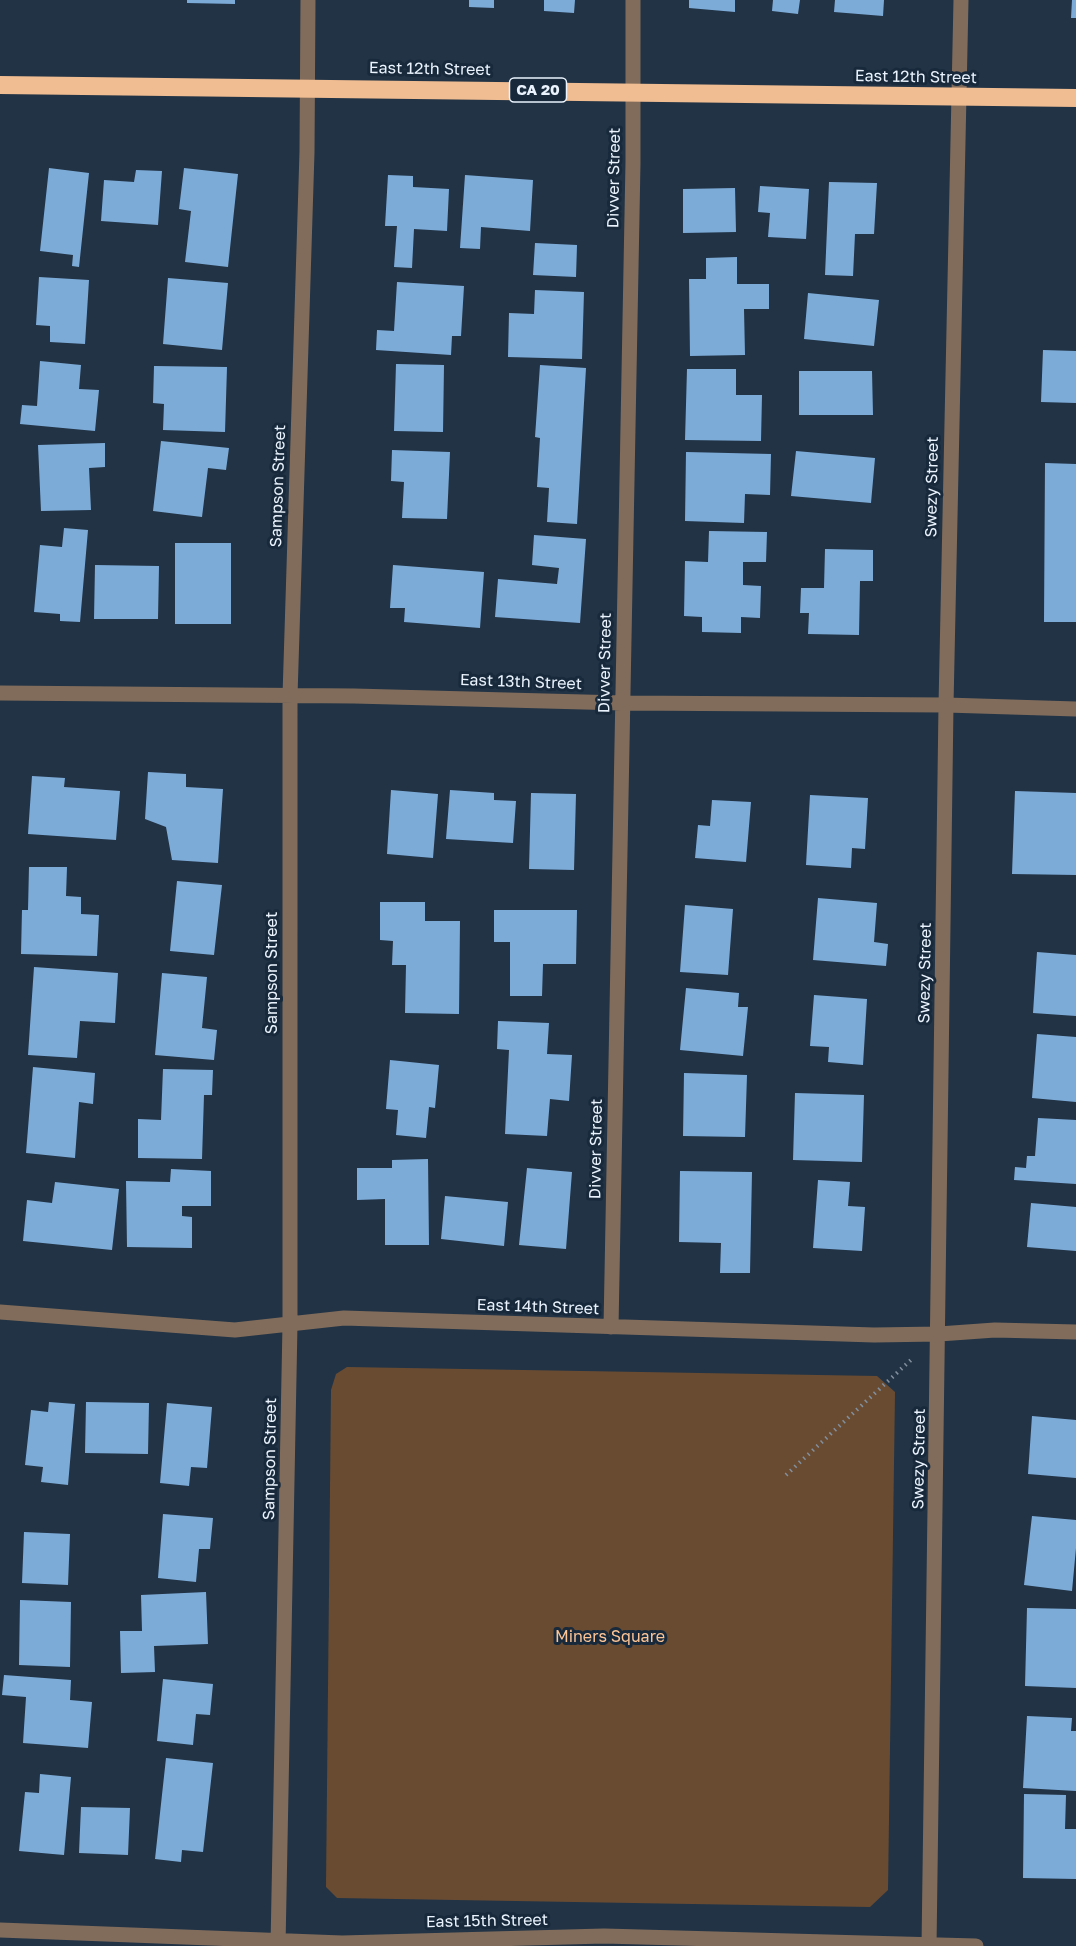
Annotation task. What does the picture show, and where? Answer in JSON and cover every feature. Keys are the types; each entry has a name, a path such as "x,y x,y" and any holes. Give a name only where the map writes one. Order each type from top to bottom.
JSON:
{"highway":[{"name":"East 12th Street","path":"0,85 1076,98"}],"street":[{"name":"Sampson Street","path":"278,1943 290,1323 290,696 307,152 308,0"},
{"name":"Divver Street","path":"611,1327 633,162 633,0"},
{"name":"Swezy Street","path":"929,1945 946,705 961,0"},
{"name":"East 13th Street","path":"0,693 622,703 946,705 1076,709"},
{"name":"East 14th Street","path":"0,1312 235,1330 344,1318 874,1335 994,1330 1076,1332"},
{"name":"East 15th Street","path":"0,1930 278,1943 604,1941 976,1946"}],"path":[{"path":"786,1475 939,1334"}],"green space":[{"name":"Miners Square","path":"347,1367 877,1376 895,1392 888,1890 870,1907 337,1898 326,1887 331,1390 336,1374"}],"building":[{"path":"187,0 235,0 235,4 187,3"},
{"path":"469,0 494,0 494,8 469,7"},
{"path":"544,0 575,0 574,13 544,11"},
{"path":"689,0 735,0 735,12 689,8"},
{"path":"773,0 800,0 798,14 772,11"},
{"path":"835,0 884,0 883,16 834,12"},
{"path":"1072,0 1076,0 1076,18 1071,18"},
{"path":"49,168 89,173 79,267 72,266 73,255 40,251"},
{"path":"184,168 238,174 228,267 185,262 191,211 179,209"},
{"path":"136,170 162,171 158,225 101,221 104,180 134,182"},
{"path":"388,175 413,176 413,187 449,189 447,231 414,229 412,268 394,267 397,226 385,226"},
{"path":"465,175 533,180 530,231 481,227 480,249 460,248"},
{"path":"829,182 877,183 874,234 855,234 853,276 825,275"},
{"path":"760,186 809,189 806,239 768,237 770,213 758,212"},
{"path":"735,188 736,232 683,233 683,189"},
{"path":"535,243 577,245 576,277 533,275"},
{"path":"737,257 737,284 769,284 769,309 744,309 745,355 690,356 689,279 706,279 706,258"},
{"path":"39,277 89,280 85,344 50,342 50,326 36,325"},
{"path":"168,278 228,283 222,350 163,344"},
{"path":"397,282 464,286 461,336 452,336 451,355 376,350 377,330 394,331"},
{"path":"535,290 584,292 582,359 508,357 509,313 534,314"},
{"path":"808,293 879,300 874,346 804,339"},
{"path":"1043,350 1076,351 1076,403 1041,402"},
{"path":"40,361 81,365 79,389 99,390 95,431 20,424 22,405 37,406"},
{"path":"396,364 444,365 443,432 394,431"},
{"path":"540,365 586,368 577,524 547,522 549,488 537,487 540,438 535,437"},
{"path":"154,366 227,367 225,432 163,430 164,404 153,403"},
{"path":"687,369 736,369 736,395 762,395 761,441 685,440"},
{"path":"799,371 872,371 873,415 799,415"},
{"path":"161,441 229,448 226,470 208,468 202,517 153,511"},
{"path":"105,443 105,467 89,468 91,510 41,511 38,445"},
{"path":"392,450 450,452 447,519 402,518 404,482 391,481"},
{"path":"796,451 875,458 871,503 791,496"},
{"path":"686,452 771,454 770,495 745,494 744,523 685,521"},
{"path":"1045,463 1076,464 1076,622 1044,622"},
{"path":"64,528 88,530 80,622 60,621 60,614 34,612 40,545 62,547"},
{"path":"709,531 767,532 766,562 743,562 743,585 761,586 760,618 741,617 741,633 702,632 702,617 684,616 685,561 708,562"},
{"path":"534,535 586,539 580,623 495,617 498,579 557,584 559,568 532,565"},
{"path":"175,543 231,543 231,624 175,624"},
{"path":"825,549 873,550 873,581 860,581 859,635 808,634 809,613 800,613 801,588 824,588"},
{"path":"95,565 159,566 158,619 94,619"},
{"path":"393,565 484,572 480,628 404,622 405,608 390,608"},
{"path":"148,772 186,774 186,787 223,789 218,863 172,860 166,827 145,819"},
{"path":"32,776 65,778 64,787 120,791 116,840 28,834"},
{"path":"391,790 438,794 433,858 387,854"},
{"path":"450,790 494,793 494,800 516,801 513,843 446,839"},
{"path":"1015,791 1076,793 1076,875 1012,874"},
{"path":"531,793 576,794 574,870 529,869"},
{"path":"810,795 868,798 865,849 852,848 851,868 806,865"},
{"path":"712,800 751,802 746,862 695,858 698,825 710,826"},
{"path":"29,867 67,867 66,896 81,897 81,914 99,915 97,956 21,954 22,910 28,910"},
{"path":"177,881 222,885 214,955 170,951"},
{"path":"818,898 877,903 874,942 888,944 886,966 813,960"},
{"path":"380,902 425,902 425,921 460,921 459,1014 405,1013 406,965 392,965 393,941 380,940"},
{"path":"685,905 733,909 728,975 680,972"},
{"path":"494,910 577,910 576,964 543,964 542,996 510,996 510,942 494,942"},
{"path":"1037,952 1076,955 1076,1016 1033,1013"},
{"path":"34,967 118,973 115,1023 80,1021 77,1058 28,1055"},
{"path":"162,973 207,977 202,1028 217,1030 214,1060 155,1055"},
{"path":"686,988 739,993 738,1007 748,1007 743,1056 680,1050"},
{"path":"814,995 867,999 863,1065 828,1062 829,1047 810,1046"},
{"path":"498,1021 549,1023 547,1054 572,1055 569,1101 550,1099 547,1136 505,1134 509,1050 497,1049"},
{"path":"1037,1034 1076,1037 1076,1102 1032,1098"},
{"path":"390,1060 439,1065 435,1108 429,1107 426,1138 396,1135 398,1110 386,1109"},
{"path":"33,1067 95,1073 93,1104 79,1102 75,1158 26,1153"},
{"path":"163,1069 213,1070 212,1095 204,1095 202,1159 138,1158 138,1119 161,1120"},
{"path":"684,1073 747,1075 745,1137 683,1136"},
{"path":"795,1093 864,1095 862,1162 793,1160"},
{"path":"1038,1118 1076,1120 1076,1184 1014,1180 1015,1167 1026,1168 1027,1156 1035,1156"},
{"path":"428,1159 429,1245 385,1245 385,1199 357,1200 357,1168 392,1168 392,1160"},
{"path":"527,1168 572,1172 566,1249 519,1245"},
{"path":"171,1169 211,1171 211,1206 182,1206 182,1216 192,1217 192,1248 127,1247 126,1181 170,1182"},
{"path":"680,1171 752,1172 750,1273 720,1273 721,1243 679,1242"},
{"path":"818,1180 850,1182 848,1206 865,1207 862,1251 813,1248"},
{"path":"55,1182 119,1189 112,1250 23,1241 27,1200 52,1203"},
{"path":"445,1196 508,1202 504,1246 441,1239"},
{"path":"1031,1203 1076,1207 1076,1251 1027,1247"},
{"path":"49,1402 75,1404 68,1485 41,1482 43,1467 25,1465 31,1410 48,1412"},
{"path":"86,1402 149,1403 148,1454 85,1453"},
{"path":"167,1403 212,1407 207,1468 191,1467 189,1486 160,1483"},
{"path":"1032,1416 1076,1420 1076,1478 1028,1474"},
{"path":"163,1514 213,1518 210,1549 199,1549 196,1582 158,1578"},
{"path":"1032,1516 1076,1520 1072,1591 1024,1585"},
{"path":"24,1532 70,1534 68,1585 22,1583"},
{"path":"206,1592 208,1644 154,1646 155,1672 121,1673 120,1631 142,1631 141,1595"},
{"path":"20,1600 71,1602 70,1667 19,1665"},
{"path":"1027,1608 1076,1609 1076,1688 1025,1686"},
{"path":"4,1675 71,1680 70,1700 92,1702 88,1748 23,1743 26,1697 2,1695"},
{"path":"163,1679 213,1684 210,1715 196,1714 193,1745 157,1741"},
{"path":"1027,1716 1072,1718 1071,1731 1076,1731 1076,1791 1023,1788"},
{"path":"166,1758 213,1763 203,1852 182,1850 181,1862 155,1859"},
{"path":"40,1774 71,1777 64,1855 19,1851 25,1792 39,1793"},
{"path":"1024,1794 1066,1795 1065,1829 1076,1829 1076,1879 1023,1878"},
{"path":"81,1807 130,1808 128,1855 79,1853"}]}
